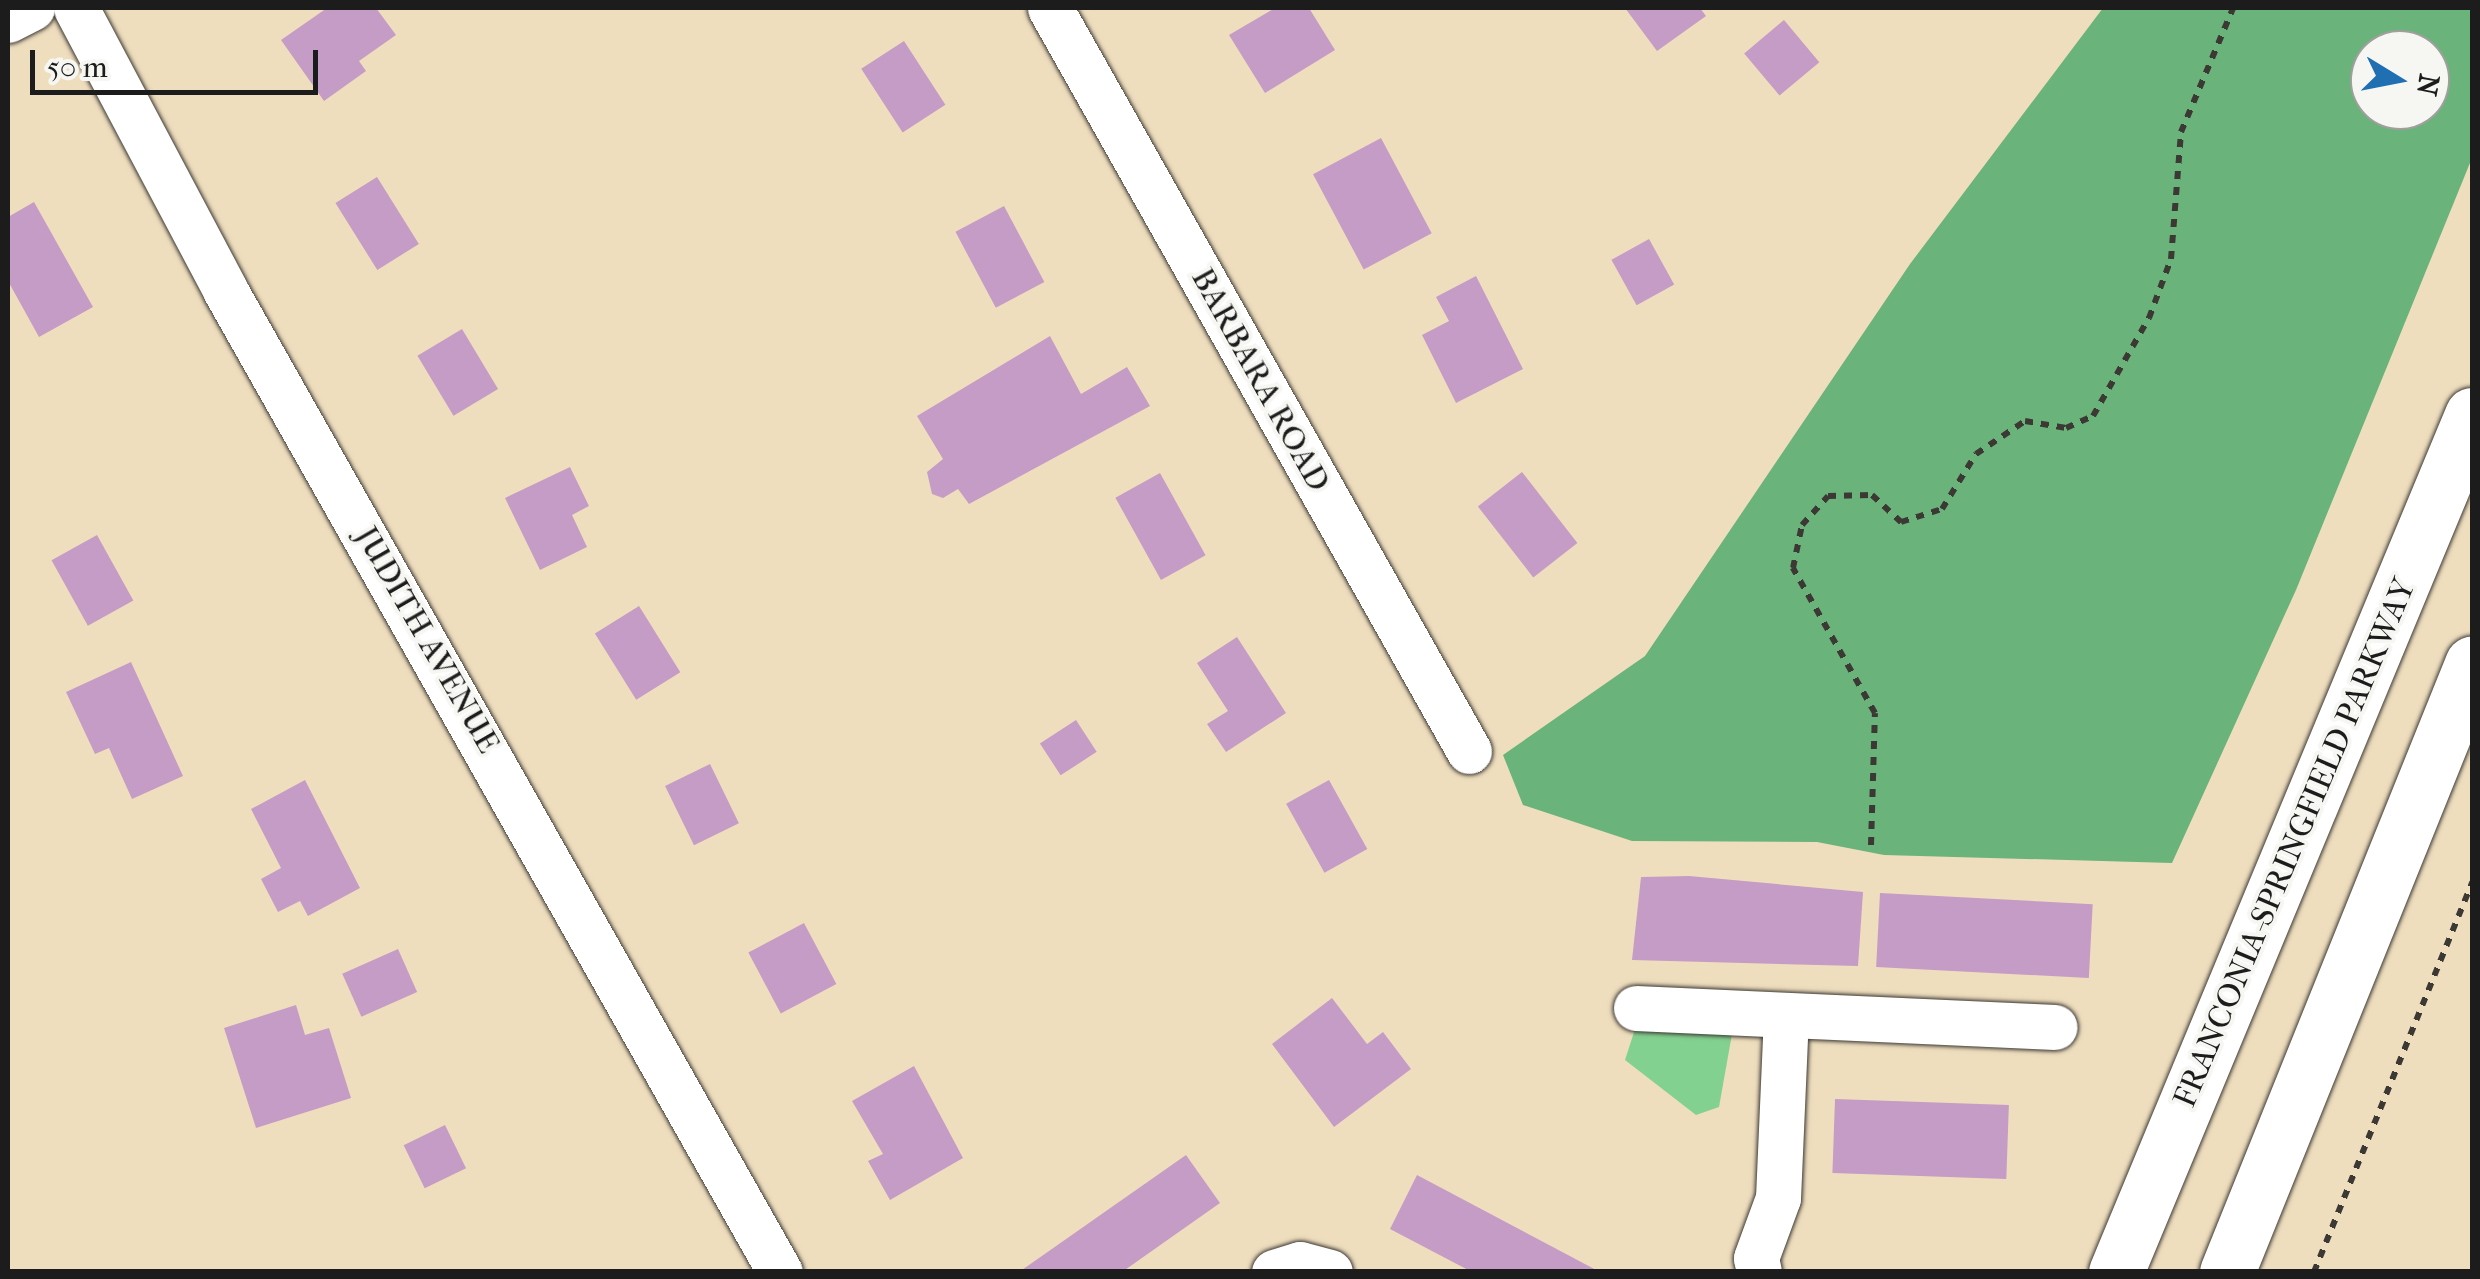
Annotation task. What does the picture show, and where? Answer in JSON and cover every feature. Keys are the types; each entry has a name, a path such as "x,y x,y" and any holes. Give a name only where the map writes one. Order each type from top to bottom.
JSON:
{"main road":[{"name":"FRANCONIA-SPRINGFIELD PARKWAY","path":"2116,1272 2472,414"},
{"path":"2226,1272 2472,664"}],"street":[{"path":"8,20 32,8"},
{"name":"JUDITH AVENUE","path":"76,8 225,290 780,1272"},
{"name":"BARBARA ROAD","path":"1050,8 1469,751"},
{"path":"1636,1008 2055,1027"},
{"path":"1758,1272 1764,1228 1778,1198 1786,1015"},
{"path":"1274,1272 1300,1264 1330,1272"}],"path":[{"path":"1870,845 1875,713 1794,568 1802,526 1828,496 1872,495 1901,522 1942,509 1976,454 2025,421 2066,428 2093,416 2149,318 2171,260 2182,132 2233,8"},
{"path":"2314,1272 2472,882"}],"green space":[{"path":"2103,8 2472,8 2472,158 2296,590 2172,863 1884,855 1817,842 1632,841 1523,805 1503,755 1645,656 1910,264"},
{"path":"1635,1029 1732,1034 1719,1107 1696,1115 1625,1060"}],"building":[{"path":"327,8 376,8 396,35 359,61 366,71 324,101 281,40"},
{"path":"1275,8 1309,8 1335,50 1265,93 1229,35"},
{"path":"1625,8 1700,8 1706,16 1657,51"},
{"path":"1784,20 1819,62 1780,96 1744,53"},
{"path":"904,41 945,105 903,133 861,69"},
{"path":"1381,138 1432,233 1364,270 1313,174"},
{"path":"377,177 419,244 377,270 335,203"},
{"path":"34,202 93,307 39,337 8,281 8,217"},
{"path":"1004,206 1044,282 996,308 955,232"},
{"path":"1649,239 1674,284 1637,305 1611,260"},
{"path":"1476,276 1523,369 1456,403 1422,335 1449,321 1436,297"},
{"path":"462,329 498,389 453,416 417,356"},
{"path":"1050,336 1081,394 1127,367 1150,406 969,504 958,489 943,498 932,494 927,472 943,459 917,416"},
{"path":"570,467 589,506 572,515 587,547 540,570 505,498"},
{"path":"1522,472 1577,543 1533,577 1478,506"},
{"path":"1160,473 1206,555 1161,580 1115,498"},
{"path":"97,535 133,601 88,626 52,560"},
{"path":"639,606 680,672 636,700 595,634"},
{"path":"1237,637 1286,713 1226,752 1207,724 1228,711 1197,663"},
{"path":"131,662 183,776 132,799 109,748 95,754 66,692"},
{"path":"1076,720 1097,752 1061,775 1040,743"},
{"path":"710,764 739,823 694,845 665,786"},
{"path":"305,780 360,888 308,916 300,901 278,912 261,879 281,868 251,809"},
{"path":"1329,780 1367,849 1324,873 1286,804"},
{"path":"1689,876 1863,892 1858,966 1632,960 1641,877"},
{"path":"1880,893 2093,904 2089,978 1876,967"},
{"path":"804,923 836,984 781,1014 748,953"},
{"path":"398,949 417,992 361,1017 342,974"},
{"path":"1332,998 1367,1044 1383,1032 1411,1069 1334,1127 1272,1044"},
{"path":"296,1005 305,1035 329,1028 351,1098 256,1128 224,1028"},
{"path":"914,1066 963,1158 890,1200 868,1161 883,1154 852,1101"},
{"path":"1835,1099 2009,1105 2006,1179 1832,1173"},
{"path":"445,1125 466,1168 425,1188 404,1145"},
{"path":"1186,1155 1220,1203 1122,1272 1019,1272"},
{"path":"1417,1175 1600,1272 1472,1272 1390,1229"}]}
